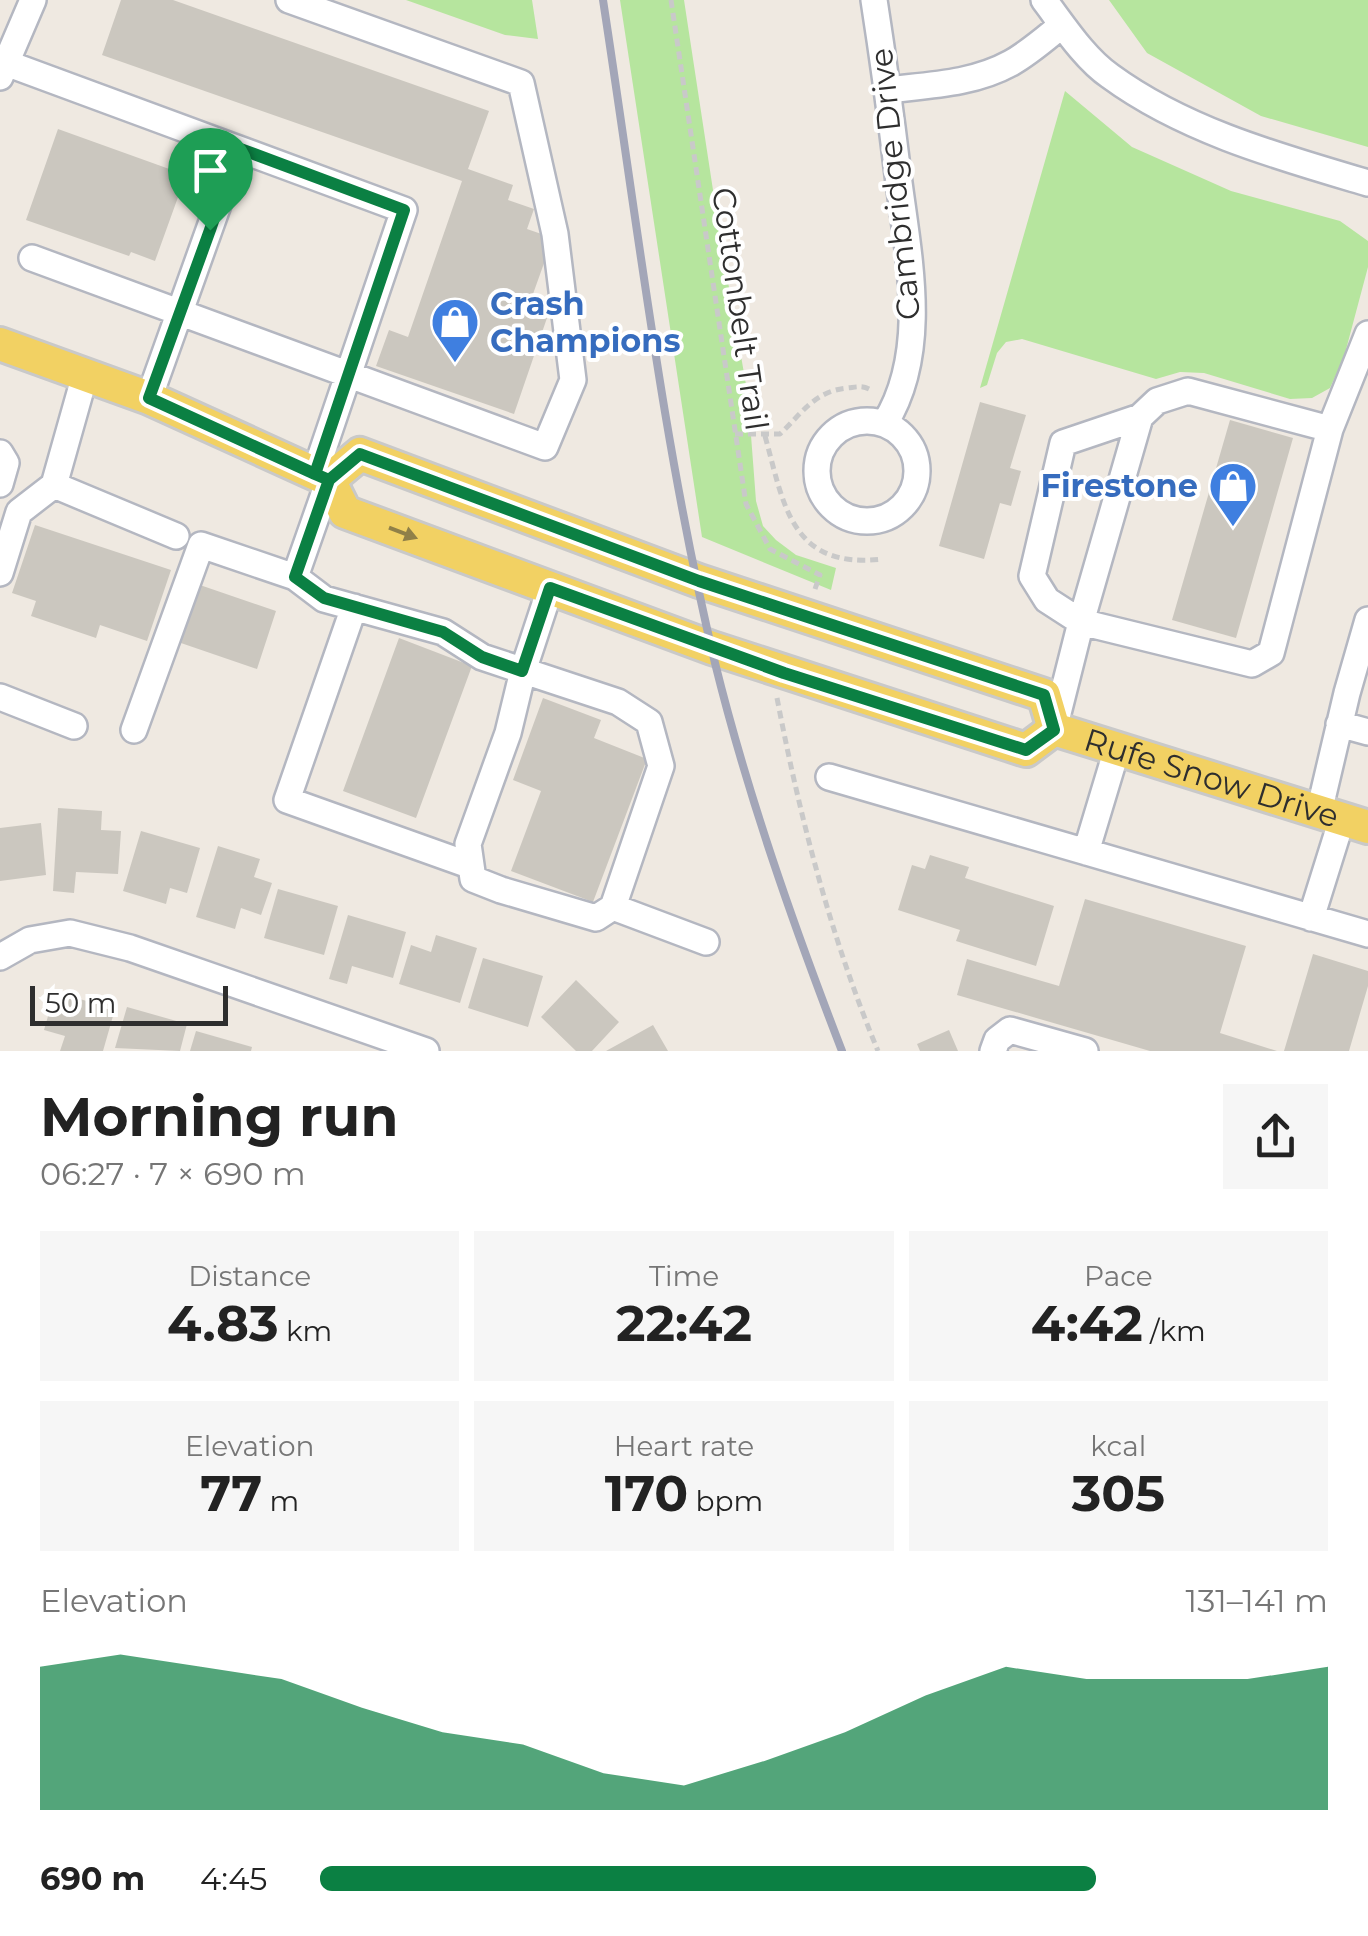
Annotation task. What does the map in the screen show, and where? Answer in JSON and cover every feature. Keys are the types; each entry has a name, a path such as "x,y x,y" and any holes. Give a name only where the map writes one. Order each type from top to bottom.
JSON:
{"main road":[{"name":"Rufe Snow Drive","path":"0,344 149,398 322,477 345,512 550,588 798,678 1026,750 1054,730"},
{"name":"Rufe Snow Drive","path":"322,477 360,454 699,581 1044,695 1054,730"},
{"name":"Rufe Snow Drive","path":"1054,730 1343,819"}],"street":[{"path":"33,0 3,70 238,148 404,210 347,373 295,577"},
{"path":"32,258 545,446 573,380 556,234 521,83 290,0"},
{"name":"Cambridge Drive","path":"874,0 912,283 903,383 896,407 885,424"},
{"path":"1044,0 1108,75 1170,112 1267,153 1368,183"},
{"path":"888,90 984,76 1014,62 1062,25"},
{"path":"149,398 238,148"},
{"path":"1330,429 1188,391 1157,400 1140,417 1063,443 1032,576 1047,600 1080,622 1252,664 1271,653 1330,429 1368,334"},
{"path":"0,574 19,512 54,485 86,375"},
{"path":"1054,730 1080,622 1140,417"},
{"path":"847,424 885,424 908,442 915,455 915,484 909,498 886,517 858,520 844,516 823,496 817,468 820,453 827,440 847,424"},
{"path":"0,453 6,463 0,484"},
{"path":"54,485 176,536"},
{"path":"134,730 201,545 295,577 324,598 443,632 482,657 522,671 618,702 649,722 662,766 613,908 596,918 500,890 472,878 469,865 468,844 508,733 522,671 550,588"},
{"path":"354,607 288,800 469,865"},
{"path":"1311,918 1343,819 1339,724 1368,620"},
{"path":"0,698 74,726"},
{"path":"1339,724 1368,732"},
{"path":"1086,852 1117,749"},
{"path":"829,777 1368,934"},
{"path":"613,908 706,942"},
{"path":"0,957 30,940 70,934 130,948 426,1051"},
{"path":"993,1051 997,1040 1010,1030 1084,1051"}],"path":[{"name":"Cottonbelt Trail","path":"671,0 746,504 770,548 820,574 814,589"},
{"path":"735,434 780,434 809,403 828,390 863,386 871,390"},
{"path":"765,436 783,506 800,533 839,557 883,559"},
{"path":"776,694 812,858 860,1008 878,1051"}],"green space":[{"path":"406,0 532,0 538,39 505,35"},
{"path":"620,0 684,0 748,396 756,501 763,526 776,540 796,555 836,568 831,590 702,537"},
{"path":"1109,0 1368,0 1368,147 1261,116 1147,53"},
{"path":"1065,91 1132,147 1231,191 1340,221 1368,241 1368,267 1344,357 1330,388 1312,398 1290,399 1204,373 1180,372 1156,379 1022,339 1006,342 997,353 987,385 980,388"}],"building":[{"path":"121,0 173,0 489,111 468,169 513,185 508,200 534,209 527,229 553,238 528,308 548,315 514,414 376,366 389,330 408,337 462,181 102,55"},
{"path":"58,129 186,175 155,261 131,252 129,256 26,220"},
{"path":"980,402 1026,415 1010,468 1021,471 1011,506 1000,503 984,559 939,546"},
{"name":"Firestone","path":"1230,420 1293,438 1236,638 1172,620"},
{"path":"35,525 171,570 147,641 100,625 96,638 31,616 36,601 12,593"},
{"path":"197,584 276,611 257,669 178,642"},
{"path":"399,638 472,666 416,818 343,791"},
{"path":"543,698 601,720 594,738 647,759 593,902 511,871 541,791 513,780"},
{"path":"58,808 102,811 101,830 121,831 118,874 76,872 74,893 53,891"},
{"path":"41,823 46,875 0,881 0,828"},
{"path":"141,831 200,848 187,893 170,888 166,904 123,891"},
{"path":"218,846 260,859 254,877 272,883 261,915 241,908 235,929 196,917"},
{"path":"930,855 969,867 965,878 1054,906 1036,966 956,941 960,930 898,910 912,865 925,869"},
{"path":"278,889 338,906 324,955 264,938"},
{"path":"1085,899 1246,946 1220,1033 1277,1051 1150,1051 957,995 967,959 1059,986"},
{"path":"348,915 406,932 393,978 352,966 347,984 329,979"},
{"path":"436,935 477,948 460,1003 399,984 411,945 431,952"},
{"path":"1313,954 1368,971 1368,986 1349,1051 1284,1051"},
{"path":"483,958 543,976 528,1027 468,1008"},
{"path":"576,980 619,1022 592,1051 576,1051 541,1017"},
{"path":"55,992 115,1009 103,1051 60,1051 65,1036 44,1030"},
{"path":"127,1007 187,1024 180,1051 115,1048"},
{"path":"653,1025 668,1051 606,1051"},
{"path":"949,1030 958,1051 920,1051 917,1044"},
{"path":"196,1031 252,1047 251,1051 190,1051"}],"railway":[{"path":"603,0 680,499 715,663 772,859 842,1051"}],"place":[{"name":"Crash Champions","path":"455,364"},
{"name":"Firestone","path":"1233,528"}],"route":[{"path":"210,230 149,398 315,474 329,480 295,577 324,598 443,632 482,657 522,671 550,588 784,673 1026,750 1054,730 1044,695 699,581 360,454 329,480 315,474 331,417 404,210 238,148 210,230"}]}
